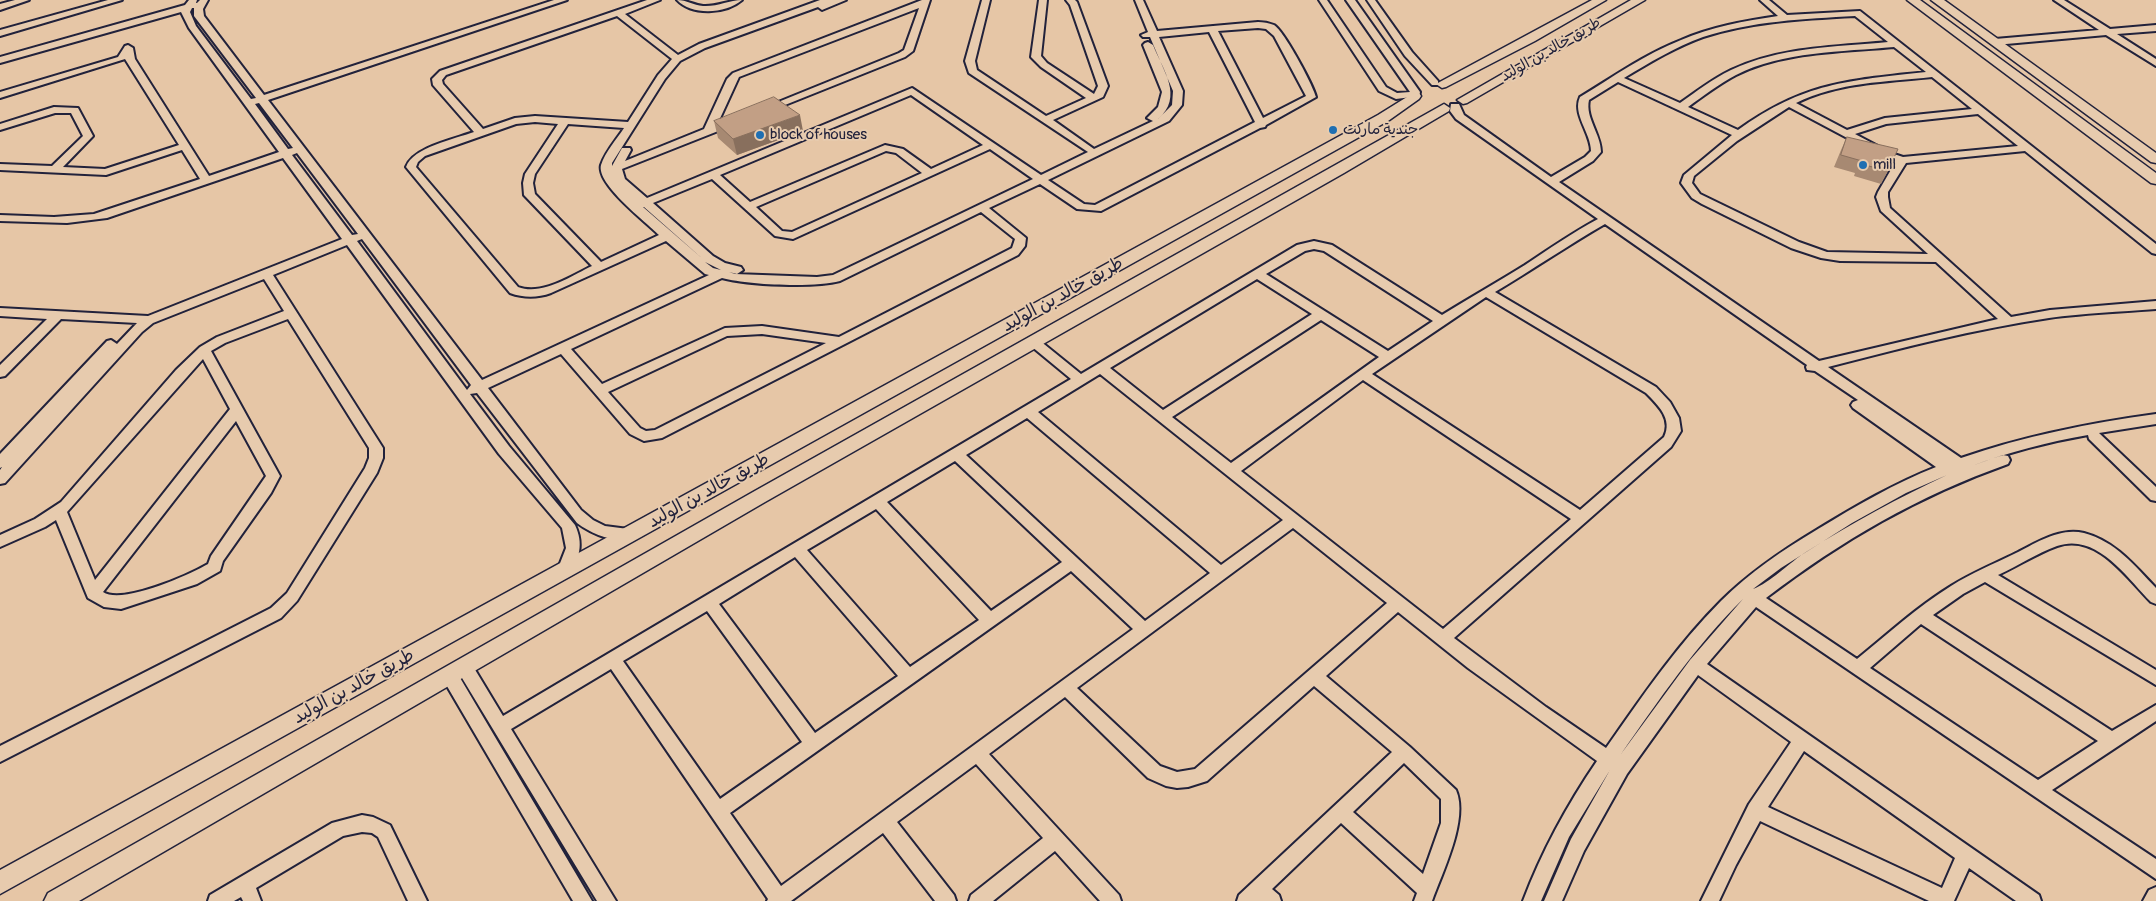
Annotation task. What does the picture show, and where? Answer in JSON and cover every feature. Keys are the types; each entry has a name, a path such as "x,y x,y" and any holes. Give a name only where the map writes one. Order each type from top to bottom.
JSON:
{"street":[{"path":"0,7 25,0"},
{"path":"0,33 118,0"},
{"path":"480,132 438,85 437,82 440,76 448,70 656,0"},
{"path":"681,0 692,7 703,9 716,8 738,0"},
{"path":"828,0 705,44 677,58 667,68 658,89 616,168 616,173 621,181 667,236 735,278 817,281 836,278 982,208 998,196"},
{"path":"720,270 709,259 612,184 605,170 608,163 631,125 658,89 675,70 695,54 842,0"},
{"path":"997,0 986,0 970,61 972,70 1089,149"},
{"path":"1043,0 1036,57 1044,66 1093,98"},
{"path":"1045,120 1099,95 1103,86 1074,4 1070,0"},
{"path":"461,391 720,270 814,273 832,271 1165,119 1178,101 1178,91 1130,0"},
{"path":"1037,177 1089,149 1146,122 1163,108 1167,100 1167,92 1139,0"},
{"path":"1323,0 1382,89 1396,96 1415,94"},
{"path":"1350,0 1415,94 1429,106 1452,105"},
{"path":"1371,0 1412,58 1438,83 1461,92 1452,105"},
{"name":"طريق خالد بن الوليد","path":"0,883 1383,118 1415,94 1421,85 1438,83 1475,67 1600,0"},
{"name":"طريق خالد بن الوليد","path":"56,901 458,672 759,497 1035,343 1639,0"},
{"path":"1764,0 1786,19"},
{"path":"1913,0 1923,5 2156,180"},
{"path":"1936,0 2156,159"},
{"path":"2058,0 2156,63"},
{"path":"252,98 548,1"},
{"path":"756,113 902,55 908,51 926,1"},
{"path":"708,132 732,79 736,75 926,1"},
{"path":"0,60 195,5"},
{"path":"0,66 195,5"},
{"path":"195,5 192,26 252,98 297,147 581,519 594,529 602,532 632,534"},
{"path":"1552,181 1596,152 1596,143 1582,108 1584,99 1666,51 1698,36 1750,23 1857,12 2156,250"},
{"path":"618,13 677,58"},
{"path":"641,205 912,91 1081,207 1091,209 1102,208 1311,97 1310,92 1272,27 1258,24 1149,34"},
{"path":"1995,42 2156,28"},
{"path":"1212,29 1261,124"},
{"path":"1681,107 1732,73 1757,63 1784,56 1897,44"},
{"path":"0,95 121,59 128,48 130,59 205,178"},
{"path":"1475,67 1484,75 1499,79"},
{"path":"1935,74 1833,87 1802,96 1738,134 1689,175 1686,183 1696,196 1795,245 1825,255 1840,257 1938,258"},
{"path":"1618,79 1738,134"},
{"path":"252,98 284,151 504,450 568,525 572,532 574,551 565,571"},
{"path":"1789,103 1887,155 1902,160 2028,148"},
{"path":"1452,105 1460,117 1552,181 1603,221"},
{"path":"1452,105 1459,122 1959,470"},
{"path":"0,127 54,110 69,108 74,110 88,136 55,169"},
{"path":"1847,133 1885,121 1981,111"},
{"path":"1383,118 1398,122 1409,130"},
{"path":"616,168 740,119"},
{"path":"631,125 515,120 422,154 413,160 412,167 514,290 527,294 544,292 667,236"},
{"path":"565,121 530,174 528,189 530,195 599,267"},
{"path":"0,167 100,172 113,170 185,146"},
{"path":"713,174 779,234 793,236 991,146"},
{"path":"0,212 72,221 107,215 205,178 297,147"},
{"path":"748,207 886,148 900,151 930,173"},
{"path":"1902,160 1883,192 1882,203 1890,215 2008,321"},
{"path":"563,348 635,431 644,436 657,435 1014,252 1019,247 1020,238 982,208"},
{"path":"0,218 50,217"},
{"path":"1231,470 1388,357 1486,292 1528,268 1560,245 1603,221"},
{"path":"0,312 142,320 266,273 362,232"},
{"path":"0,463 142,320 162,306 348,238"},
{"path":"501,726 1301,248 1314,245 1328,248 1442,321"},
{"path":"477,383 563,348 720,270"},
{"path":"0,754 276,613 292,597 372,469 376,458 376,448 266,273"},
{"path":"1257,274 1388,357"},
{"path":"1444,638 1672,438 1674,422 1666,406 1651,390 1486,292"},
{"path":"1812,367 1955,331 2008,321 2052,314 2156,305"},
{"path":"0,541 60,512 76,497 186,367 204,350 221,340 291,313"},
{"path":"1163,417 1321,314"},
{"path":"1,371 58,315"},
{"path":"0,479 138,329 142,320"},
{"path":"600,390 725,332 762,330 841,341"},
{"path":"1035,343 1080,380"},
{"path":"60,512 93,594 104,601 121,603 192,580 214,568 216,560 266,489 273,476 204,350"},
{"path":"1101,368 1398,603 1540,712 1622,768"},
{"path":"1363,374 1581,518"},
{"path":"881,396 905,416"},
{"path":"93,594 236,411"},
{"path":"1028,411 1220,574"},
{"path":"1532,901 1538,882 1561,836 1607,759 1682,657 1748,594 1862,524 1959,470 2050,437 2156,419"},
{"path":"1959,470 2058,443 2156,425"},
{"path":"2094,436 2156,496"},
{"path":"956,454 1144,630"},
{"path":"877,501 990,621"},
{"path":"613,659 778,900 1293,520"},
{"path":"1858,668 1951,594 1986,574 2069,537 2098,544 2110,552 2156,598"},
{"path":"797,549 909,677"},
{"path":"718,811 1072,563"},
{"path":"1986,574 2156,678"},
{"path":"1553,901 1576,845 1622,768 1748,594"},
{"path":"1748,594 2156,870"},
{"path":"709,602 814,744"},
{"path":"1066,688 1154,772 1165,778 1177,781 1190,779 1201,774 1398,603"},
{"path":"1921,616 2113,741"},
{"path":"1696,665 2032,901"},
{"path":"458,672 501,726 607,901"},
{"path":"458,672 583,901"},
{"path":"1314,676 1404,752 1450,796 1450,823 1425,896 1340,812"},
{"path":"2037,790 2156,712"},
{"path":"1712,900 1734,849 1755,810 1802,740"},
{"path":"1259,897 1340,812 1404,752"},
{"path":"977,753 1112,901"},
{"path":"1755,810 1945,900 1966,855"},
{"path":"885,821 947,901"},
{"path":"217,901 248,893 338,829 352,824 364,823 376,825 384,831 418,901"},
{"path":"978,901 1055,840"},
{"path":"2152,901 2156,896"}],"building":[{"path":"774,97 800,115 733,139 714,121"},
{"path":"1847,137 1898,149 1888,171 1861,164 1862,161 1841,155"}],"place":[{"name":"جندية ماركت","path":"1333,130"},
{"name":"block of houses","path":"760,135"},
{"name":"mill","path":"1863,165"}]}
